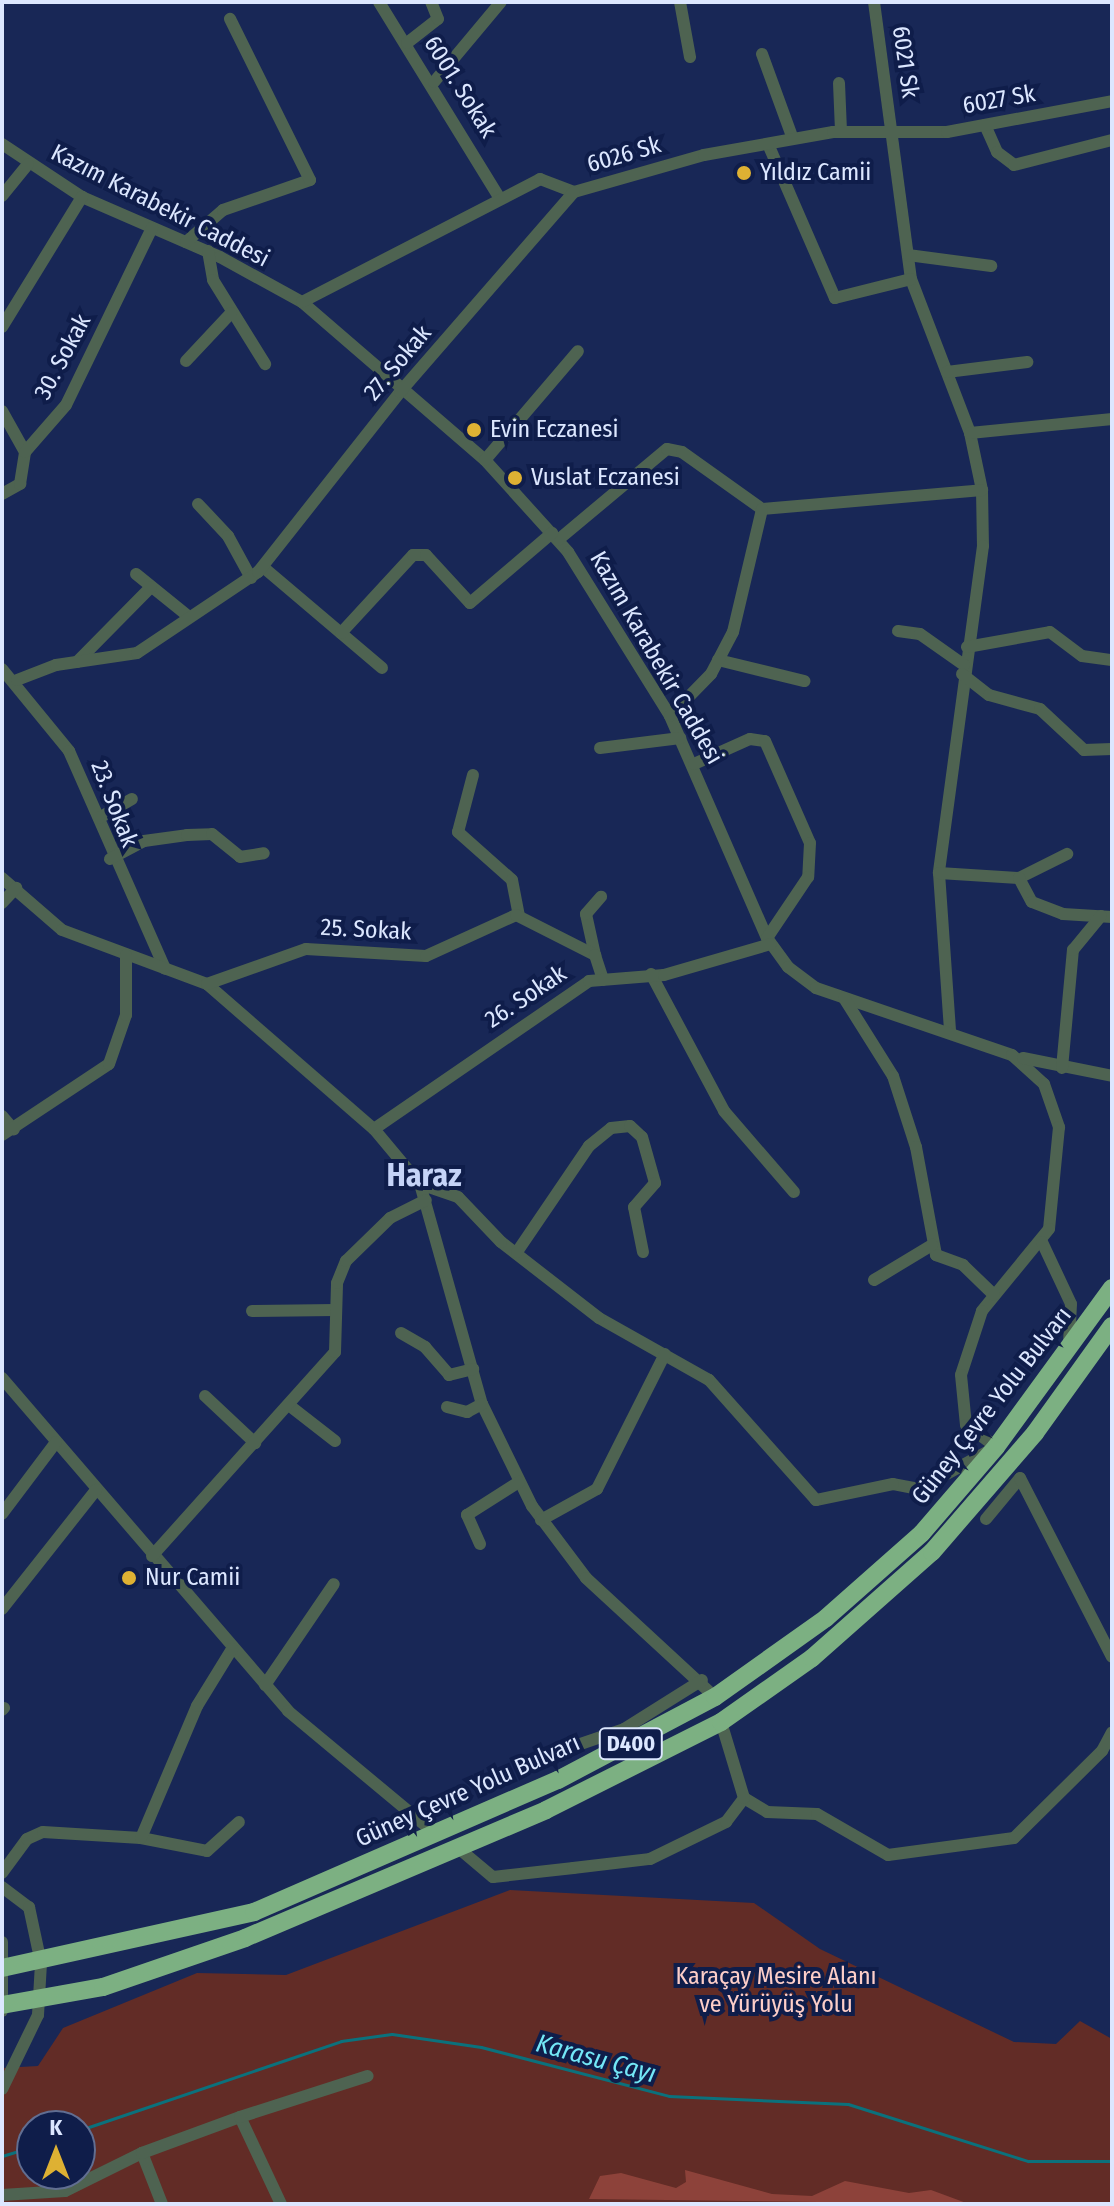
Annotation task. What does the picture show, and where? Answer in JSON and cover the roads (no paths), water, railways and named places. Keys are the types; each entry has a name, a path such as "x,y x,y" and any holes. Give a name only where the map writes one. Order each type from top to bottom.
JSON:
{"highway":[{"name":"Güney Çevre Yolu Bulvarı","path":"4,1968 41,1963 254,1912 558,1780 715,1697 862,1589 996,1447 1112,1288"},
{"name":"Güney Çevre Yolu Bulvarı","path":"3,2008 40,2001 245,1938 546,1810 721,1722 812,1658 932,1552 1035,1433 1112,1326"}],"street":[{"name":"6001. Sokak","path":"379,2 434,82 499,197"},
{"path":"407,43 438,19 431,2"},
{"path":"434,82 501,2"},
{"path":"680,2 690,57"},
{"name":"6021 Sk","path":"874,2 911,279 970,433 982,490 983,546 963,669 939,873 950,1032"},
{"path":"186,242 223,210 310,180 230,19"},
{"path":"762,54 793,139"},
{"path":"839,83 841,131"},
{"name":"6027 Sk","path":"892,129 985,125 1112,101"},
{"path":"985,125 997,152 1014,165 1112,140"},
{"name":"6026 Sk","path":"302,302 499,197 540,179 574,192 793,139 841,131 892,129"},
{"name":"Kazım Karabekir Caddesi","path":"2,144 82,197 208,251 302,302 400,392 485,460 555,536 670,716 694,764 769,941 802,980 844,998 1012,1055 1037,1073 1057,1113 1051,1218 1042,1242 994,1295 979,1318 959,1389 966,1425 996,1447"},
{"path":"768,144 835,298 911,279"},
{"path":"2,196 28,164"},
{"name":"27. Sokak","path":"17,680 77,662 137,653 188,616 251,578 263,567 400,392 574,192"},
{"path":"2,327 82,197"},
{"name":"30. Sokak","path":"2,494 20,484 25,452 66,405 152,228"},
{"path":"208,251 231,313 265,364"},
{"path":"908,255 991,266"},
{"path":"186,361 231,313"},
{"path":"485,460 578,351"},
{"path":"947,372 1027,362"},
{"path":"2,411 25,452"},
{"path":"970,433 1112,419"},
{"path":"341,633 418,554 466,603 477,599 667,449 682,452 762,509 982,490"},
{"path":"198,504 228,536 251,578"},
{"path":"670,716 718,660 733,632 762,509"},
{"path":"263,567 382,668"},
{"path":"136,574 188,616"},
{"path":"77,662 151,587"},
{"path":"898,631 920,634 989,695 1040,709 1084,750 1112,749"},
{"path":"967,647 1050,632 1082,656 1112,660"},
{"path":"718,660 804,681"},
{"name":"23. Sokak","path":"2,669 17,680 69,751 99,818 110,859 165,969"},
{"path":"600,748 680,738"},
{"path":"694,764 750,739 765,741 810,843 808,877 769,941"},
{"path":"473,775 456,826 468,846 512,880 519,915 595,955"},
{"path":"99,818 132,799"},
{"path":"110,859 144,841 212,834 240,857 264,853"},
{"path":"939,873 1019,878 1067,854"},
{"path":"2,878 62,930 207,984 374,1129 420,1184 482,1404 541,1520 586,1578 702,1680 715,1697"},
{"path":"1019,878 1032,902 1106,916"},
{"path":"2,903 16,888"},
{"path":"601,897 586,914 603,980"},
{"name":"25. Sokak","path":"207,984 306,949 426,956 519,915"},
{"path":"1062,1068 1073,950 1106,916"},
{"name":"26. Sokak","path":"374,1129 566,992 603,980 651,974 769,941"},
{"path":"2,1116 8,1132 109,1064 126,1015 126,955"},
{"path":"651,974 724,1111 794,1192"},
{"path":"844,998 893,1076 916,1147 932,1245 994,1295"},
{"path":"1012,1055 1062,1068 1112,1076"},
{"path":"517,1252 589,1146 611,1128 630,1126 642,1137 655,1183 634,1207 643,1252"},
{"path":"420,1184 458,1197 517,1252 599,1318 709,1380 816,1500 893,1484 919,1489 996,1447"},
{"path":"152,1556 290,1406 335,1352 335,1310 346,1261 390,1218 426,1200"},
{"path":"1042,1242 1071,1304 1069,1350"},
{"path":"874,1280 932,1245"},
{"path":"252,1311 335,1310"},
{"path":"401,1333 425,1347 449,1375 473,1369"},
{"path":"541,1520 597,1489 665,1354"},
{"path":"4,1383 265,1685 425,1825"},
{"path":"205,1396 255,1443"},
{"path":"447,1407 467,1412 482,1404"},
{"path":"290,1406 335,1441"},
{"path":"2,1514 56,1442"},
{"path":"986,1519 1020,1478 1112,1657"},
{"path":"480,1544 467,1515 519,1482"},
{"path":"2,1609 96,1490"},
{"path":"265,1685 334,1584"},
{"path":"141,1838 197,1706 232,1649"},
{"path":"563,1750 624,1729 702,1680"},
{"path":"721,1722 744,1798 767,1812 817,1814 888,1855 1014,1838 1102,1751 1112,1732"},
{"path":"463,1852 493,1877 650,1859 726,1822 744,1798"},
{"path":"2,1873 27,1839 43,1832 141,1838 207,1851 239,1822"},
{"path":"2,1887 29,1907 41,1963 40,2001 2,2089"},
{"path":"2,1942 3,2008"},
{"path":"2,2195 65,2191 142,2153 240,2117 368,2076"},
{"path":"240,2117 281,2204"},
{"path":"142,2153 162,2204"}],"waterway":[{"name":"Karasu Çayı","path":"96,2125 341,2041 392,2034 481,2047 669,2096 848,2104 1028,2161 1112,2161"},
{"name":"Karasu Çayı","path":"2,2156 16,2152"}],"place":[{"name":"Yıldız Camii","path":"744,173"},
{"name":"Evin Eczanesi","path":"474,430"},
{"name":"Vuslat Eczanesi","path":"515,478"},
{"name":"Nur Camii","path":"129,1578"}],"district":[{"name":"Haraz","path":"424,1175"}],"park label":[{"name":"Karaçay Mesire Alanı ve Yürüyüş Yolu","path":"776,1991"}]}
